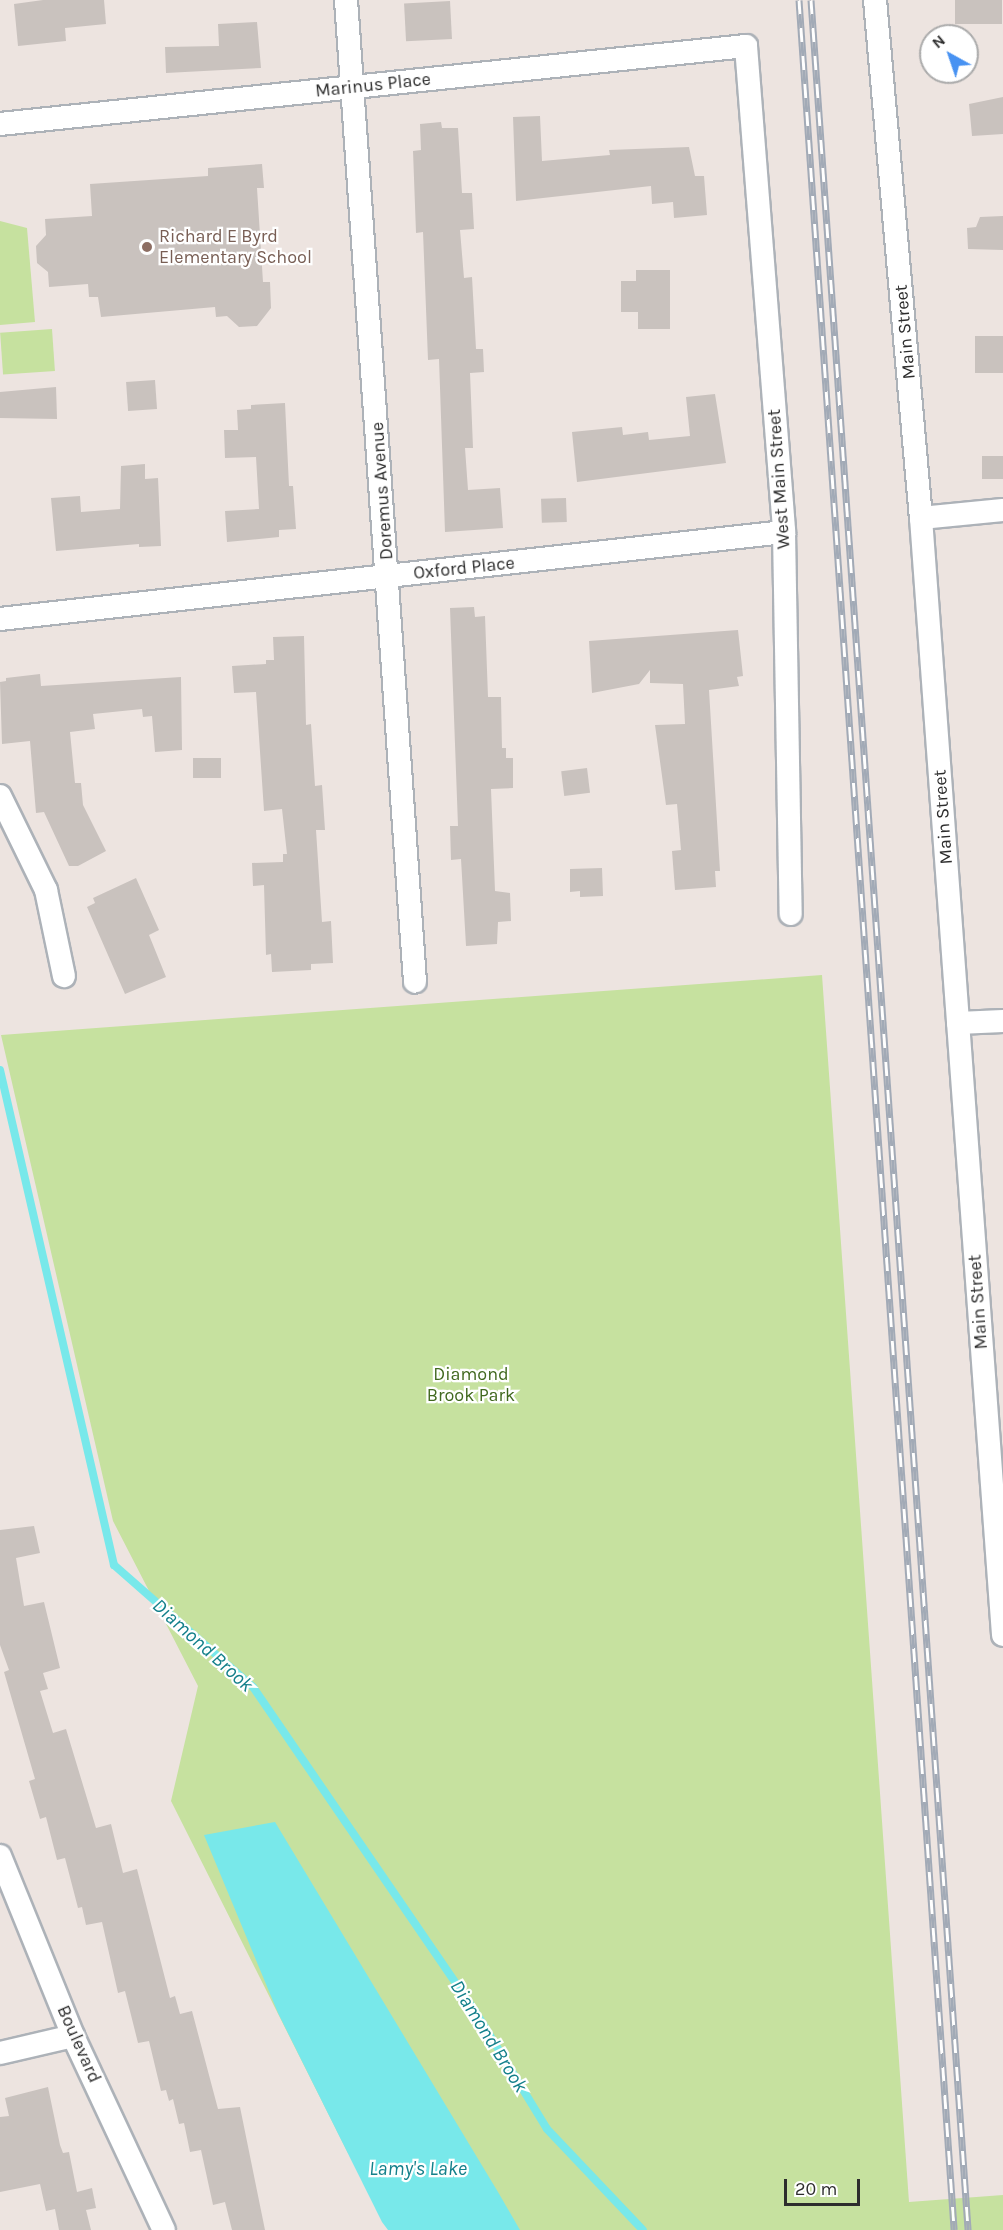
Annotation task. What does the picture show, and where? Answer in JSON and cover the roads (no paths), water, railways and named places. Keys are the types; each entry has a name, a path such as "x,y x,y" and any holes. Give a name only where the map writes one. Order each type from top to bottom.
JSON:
{"street":[{"name":"Doremus Avenue","path":"346,0 415,982"},
{"name":"Main Street","path":"875,0 921,518 1003,1635"},
{"name":"Marinus Place","path":"0,124 746,45"},
{"name":"West Main Street","path":"746,45 784,532 791,914"},
{"path":"921,518 1003,510"},
{"name":"Oxford Place","path":"0,620 784,532"},
{"path":"0,796 46,890 64,976"},
{"path":"958,1023 1003,1021"},
{"name":"Boulevard","path":"0,1856 74,2036 164,2230"},
{"path":"0,2053 74,2036"}],"water":[{"name":"Lamy's Lake","path":"275,1822 520,2230 388,2230 382,2222 278,2013 204,1835"}],"waterway":[{"name":"Diamond Brook","path":"0,1070 114,1565 253,1687 475,2011 547,2129 643,2230"}],"railway":[{"path":"799,0 954,2230"},
{"path":"811,0 968,2230"}],"place":[{"name":"Richard E Byrd Elementary School","path":"147,247"}],"park label":[{"name":"Diamond Brook Park","path":"471,1385"}]}
